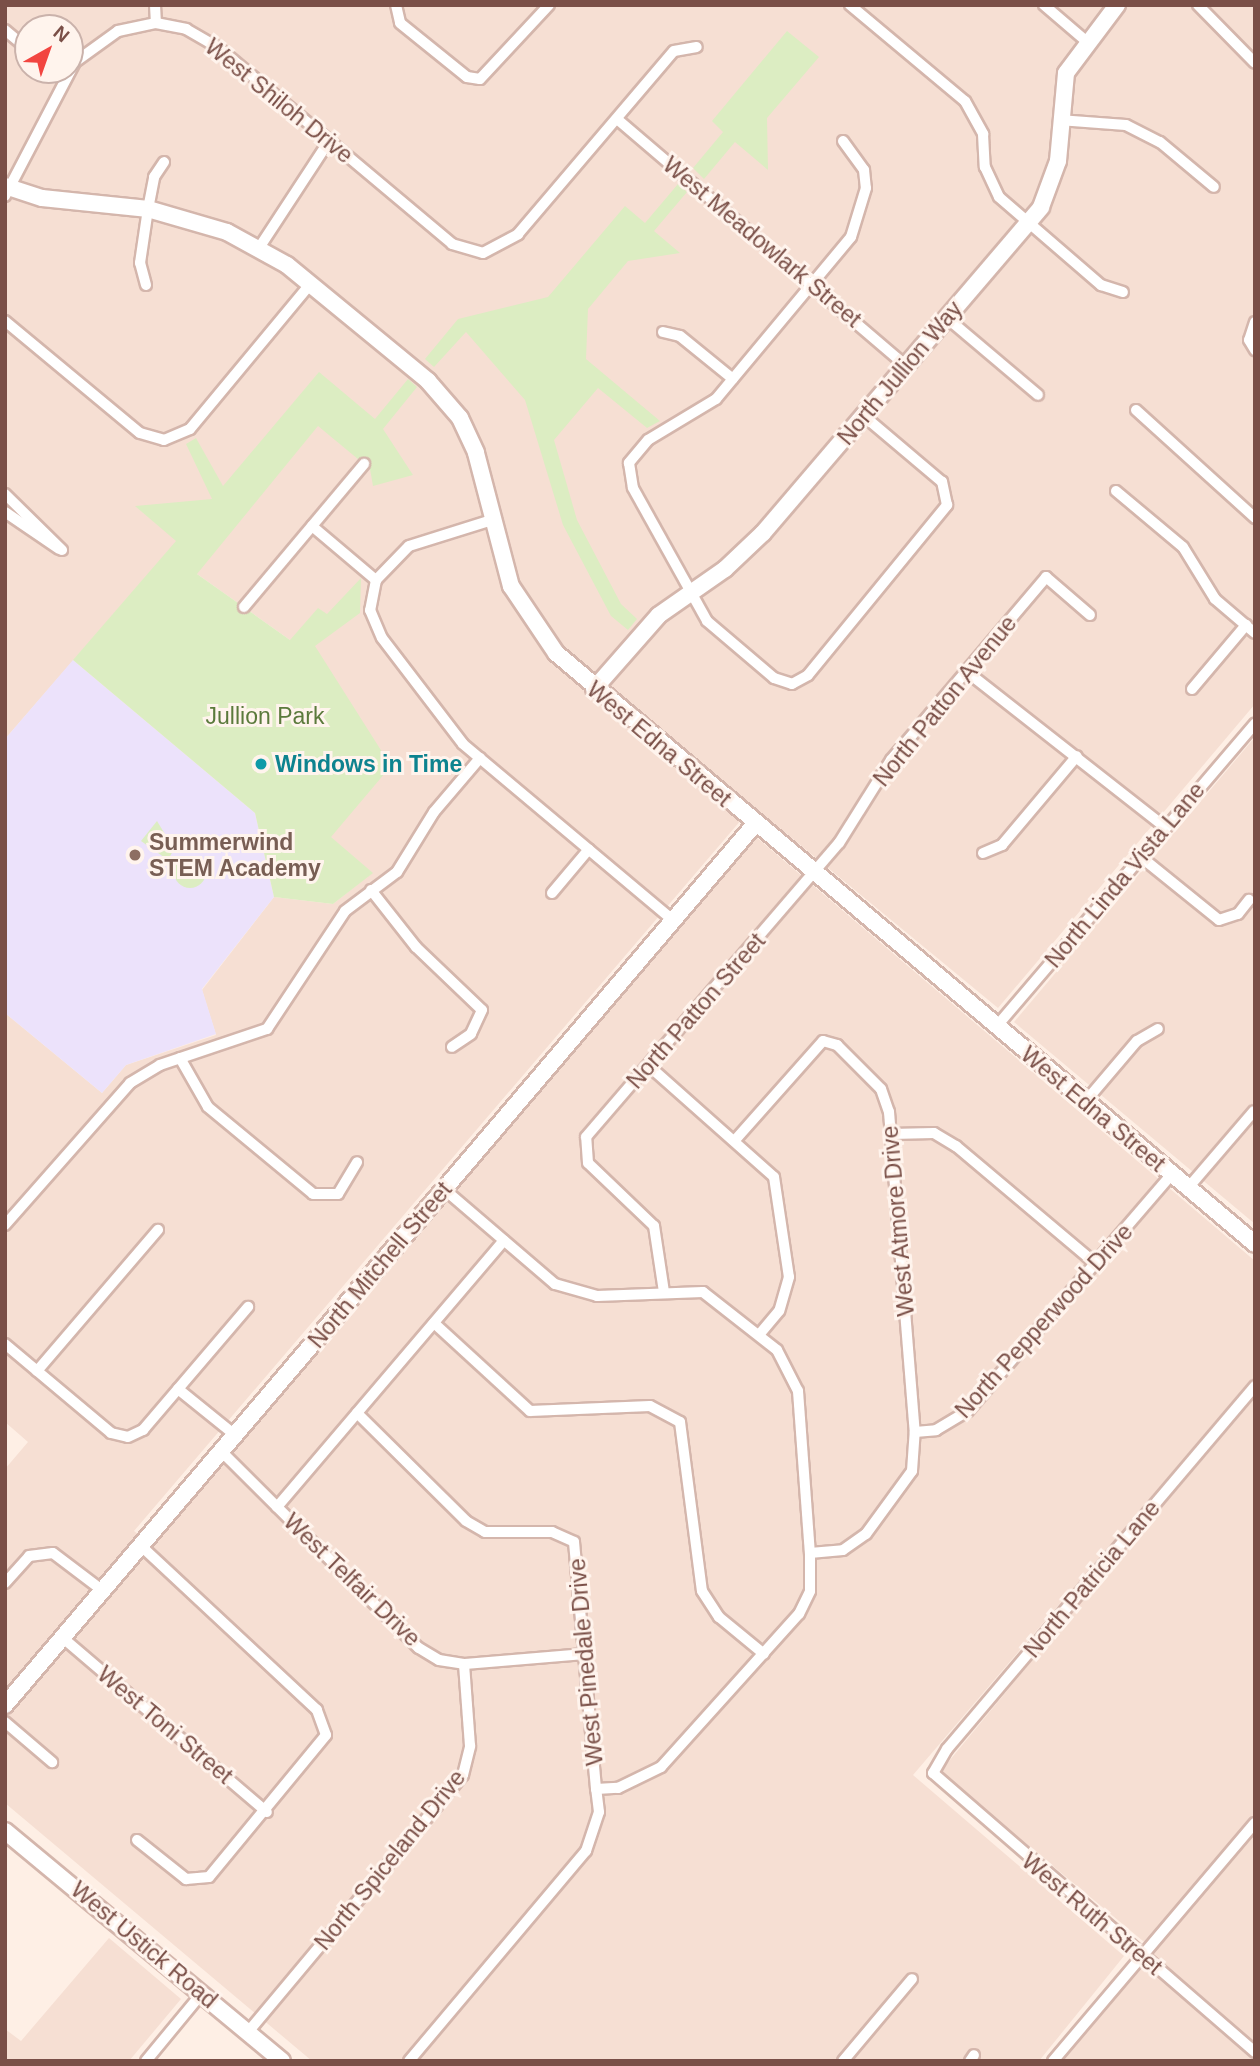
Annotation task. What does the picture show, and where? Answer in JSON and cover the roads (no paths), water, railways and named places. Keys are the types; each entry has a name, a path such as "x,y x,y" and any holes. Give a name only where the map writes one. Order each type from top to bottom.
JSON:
{"street":[{"path":"84,56 94,44 156,23 155,5"},
{"path":"395,8 400,23 467,77 480,79 549,5"},
{"path":"850,5 965,101 983,134 989,180 1028,223 1101,285 1123,292"},
{"path":"1044,5 1086,41"},
{"name":"North Jullion Way","path":"594,689 646,627 746,552 1028,223 1055,178 1066,73 1086,41 1117,5"},
{"path":"1198,5 1255,63"},
{"name":"West Shiloh Drive","path":"156,23 212,44 452,244 483,253 518,234 617,119"},
{"path":"617,119 674,51 697,47"},
{"path":"7,190 61,84"},
{"name":"West Meadowlark Street","path":"617,119 906,366"},
{"path":"1059,120 1126,125 1160,142 1214,187"},
{"path":"259,248 296,183 329,141"},
{"path":"843,141 864,170 866,205 852,237 733,379 704,409 632,455 633,488 688,593 707,621 775,678 792,684 808,676 944,513 948,498 942,482 864,415"},
{"path":"146,285 140,263 153,177 164,162"},
{"name":"West Edna Street","path":"7,190 80,204 148,209 194,219 259,248 311,284 446,399 476,453 489,521 525,613 594,689 1255,1244"},
{"path":"5,321 140,433 164,440 190,429 311,284"},
{"path":"947,318 1038,395"},
{"path":"1252,345 1255,322"},
{"path":"663,332 680,336 733,379"},
{"path":"1136,410 1255,517"},
{"path":"244,607 364,464"},
{"path":"1116,491 1183,547 1215,599 1250,629 1192,689"},
{"path":"5,494 62,550 5,512"},
{"path":"489,521 409,546 376,580 370,610 382,638 431,709 480,758 673,920"},
{"path":"312,526 376,580"},
{"name":"North Patton Avenue","path":"813,873 891,760 1046,578 1090,615"},
{"path":"966,671 1166,828"},
{"name":"North Linda Vista Lane","path":"996,1027 1255,724"},
{"path":"983,853 1002,845 1077,756"},
{"path":"6,1221 130,1083 180,1058 267,1029 345,911 406,862 434,813 480,758"},
{"name":"North Mitchell Street","path":"5,1705 755,824"},
{"path":"552,893 589,849"},
{"path":"1141,857 1219,920 1238,914 1249,900"},
{"name":"North Patton Street","path":"664,1292 654,1226 583,1151 586,1137 813,873"},
{"path":"371,890 416,947 482,1010 471,1034 452,1047"},
{"path":"1085,1102 1137,1041 1158,1029"},
{"name":"West Atmore Drive","path":"736,1139 823,1041 837,1045 881,1089 891,1134 915,1432"},
{"path":"180,1058 208,1107 313,1194 338,1194 357,1162"},
{"path":"649,1066 736,1139 774,1177 780,1195 789,1277 779,1311 759,1335"},
{"path":"1188,1188 1254,1111"},
{"path":"891,1134 934,1133 956,1146 1096,1264"},
{"name":"North Pepperwood Drive","path":"915,1432 936,1430 968,1411 1172,1174"},
{"path":"410,2061 586,1852 599,1812 596,1789 618,1788 661,1768 764,1654 804,1604 813,1576 798,1391 791,1370 759,1335 703,1292 576,1294 504,1240 444,1189"},
{"path":"37,1371 158,1230"},
{"path":"277,1507 504,1240"},
{"path":"5,1344 111,1433 128,1437 143,1430 247,1307"},
{"path":"434,1323 530,1410 650,1406 680,1422 687,1435 702,1591 719,1617 764,1654"},
{"name":"North Patricia Lane","path":"933,1773 947,1749 1255,1386"},
{"path":"178,1389 235,1435"},
{"name":"West Pinedale Drive","path":"357,1413 475,1527 505,1536 569,1537 577,1549 596,1789"},
{"path":"810,1553 843,1549 866,1534 912,1471 915,1432"},
{"name":"West Telfair Drive","path":"221,1451 419,1648 464,1664 586,1654"},
{"path":"137,1840 176,1873 198,1880 219,1869 322,1746 324,1723 141,1546"},
{"path":"5,1583 29,1556 53,1553 103,1591"},
{"name":"West Toni Street","path":"63,1638 267,1812"},
{"name":"North Spiceland Drive","path":"248,2032 463,1775 470,1746 464,1664"},
{"path":"5,1722 52,1762"},
{"name":"West Ruth Street","path":"933,1773 1255,2052"},
{"path":"1054,2061 1255,1823"},
{"name":"West Ustick Road","path":"5,1831 282,2061"},
{"path":"843,2061 912,1979"},
{"path":"146,2061 202,1993"}],"place":[{"name":"Windows in Time","path":"261,764"},
{"name":"Summerwind STEM Academy","path":"135,855"}],"park label":[{"name":"Jullion Park","path":"265,716"}]}
